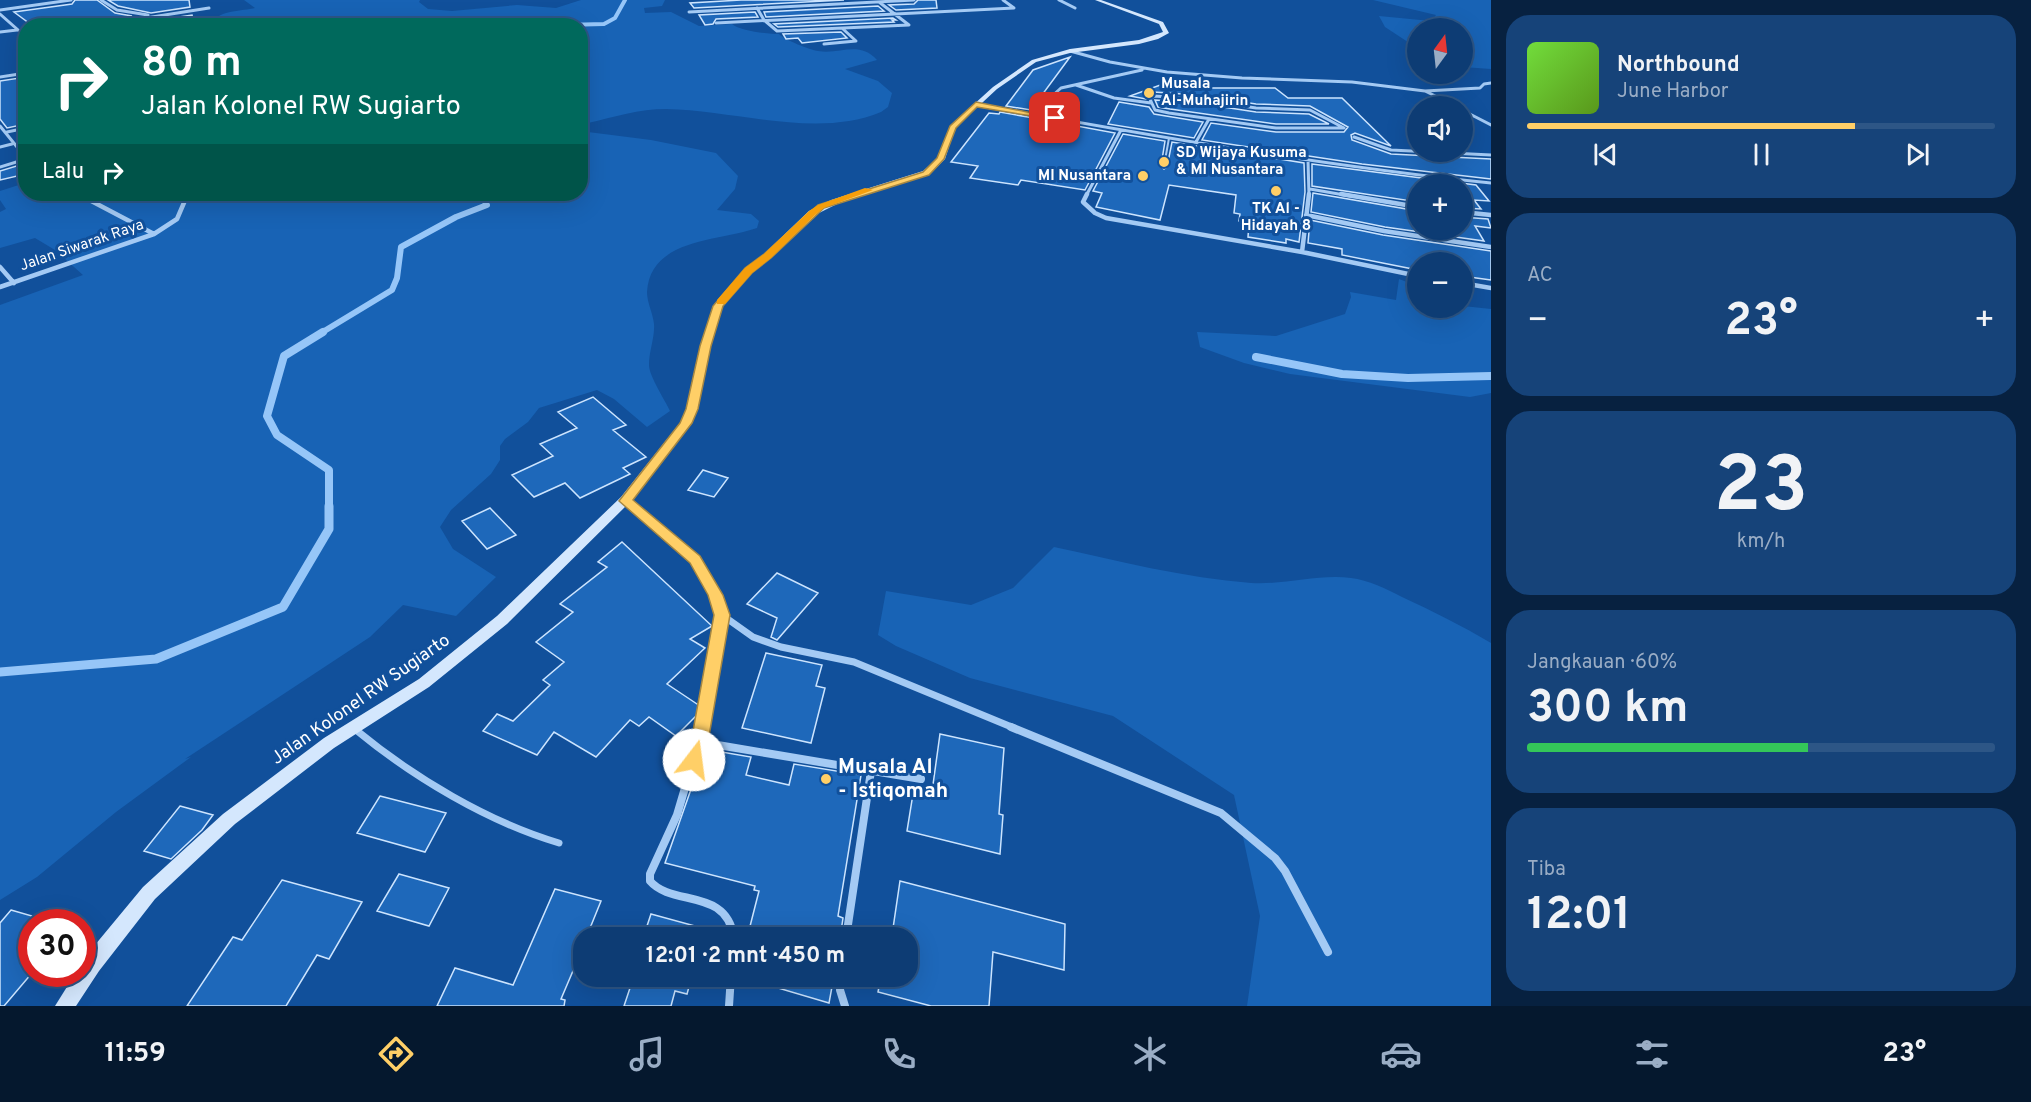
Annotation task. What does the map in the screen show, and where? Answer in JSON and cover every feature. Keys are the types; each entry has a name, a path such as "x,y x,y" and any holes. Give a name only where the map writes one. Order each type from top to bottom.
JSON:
{"main road":[{"name":"Jalan Kolonel RW Sugiarto","path":"65,1006 92,964 149,893 230,819 329,743 424,683 502,620 626,501 686,423 692,409 706,346 718,306 738,282 821,206 926,173 940,159 952,127 976,104 1034,61 1070,51 1139,42 1166,33 1161,23 1097,0"}],"street":[{"path":"0,10 71,0"},
{"path":"101,0 117,10 151,16"},
{"path":"689,12 914,0"},
{"path":"716,23 1014,8 1003,0"},
{"path":"1059,0 1075,8"},
{"path":"757,8 764,20 777,31 909,25 877,1"},
{"path":"140,18 208,8"},
{"path":"0,14 17,30"},
{"path":"824,44 856,41 843,29"},
{"path":"0,32 17,30"},
{"path":"1070,51 1146,69 1242,78 1352,82 1425,91 1480,88 1484,84 1491,83"},
{"path":"1032,114 1055,91 1075,84 1146,69"},
{"path":"0,78 18,75"},
{"path":"1075,84 1113,98 1151,102 1158,111 1276,128 1344,128 1310,110 1256,108 1164,96 1154,96 1150,99 1151,102"},
{"path":"1425,91 1435,96"},
{"path":"976,104 1308,160 1421,177 1491,183"},
{"path":"1473,116 1491,125"},
{"path":"1196,142 1209,119"},
{"path":"0,126 7,132 12,144 18,150"},
{"path":"7,132 18,130"},
{"path":"1121,130 1083,202 1095,213 1106,218 1302,252 1407,274"},
{"path":"1354,137 1390,150 1491,155"},
{"path":"0,147 12,144"},
{"path":"1302,252 1310,189 1308,160"},
{"path":"0,167 18,161"},
{"path":"1310,189 1407,205"},
{"path":"91,201 154,234"},
{"name":"Jalan Siwarak Raya","path":"0,287 154,234 177,219 185,201"},
{"path":"1473,213 1491,215"},
{"path":"1306,215 1384,231 1491,248"},
{"path":"0,267 14,283"},
{"path":"1473,285 1491,288"},
{"path":"626,501 695,559 716,595 722,615 700,742 677,815 650,874 651,881 656,888 723,911 734,927"},
{"path":"722,615 753,637 781,647 854,662 1221,813 1275,858 1285,871 1328,952"},
{"path":"700,742 921,779"},
{"path":"848,927 871,771"},
{"path":"729,1006 730,987"},
{"path":"840,987 845,1006"}],"lane":[{"path":"1164,166 1169,138"},
{"path":"354,727 375,746 470,807 530,836 559,843"}],"shaded area":[{"path":"244,0 420,0 419,2 428,9 452,11 517,5 556,8 581,0 665,0 662,6 644,8 645,13 671,12 699,26 732,24 761,33 779,34 818,51 856,49 863,51 877,60 845,69 878,81 892,93 888,107 881,112 856,120 830,123 775,121 666,109 646,110 588,123 588,18 217,18 225,13 255,8"},
{"path":"1373,0 1491,0 1491,69 1473,68 1473,18 1434,18 1436,15"},
{"path":"1379,16 1407,19 1407,41 1385,27"},
{"path":"588,132 651,140 716,153 738,176 735,189 717,210 751,214 759,221 757,228 673,251 660,261 651,274 647,292 654,329 649,365 654,381 670,411 647,427 614,399 597,390 539,408 528,422 505,439 500,446 500,460 491,474 451,510 440,527 453,549 496,577 456,616 403,605 370,637 185,759 191,757 116,812 37,877 0,900 0,305 83,275 55,250 35,238 0,248 0,212 6,209 0,200 0,191 18,185 18,201 588,201"},
{"path":"1399,279 1407,282 1407,318 1473,318 1473,307 1491,309 1491,393 1470,397 1290,374 1244,363 1200,347 1197,332 1276,336 1345,314 1351,297 1350,292 1396,300"},
{"path":"1054,547 1226,581 1264,583 1326,577 1357,579 1390,591 1491,643 1491,1006 1247,1006 1260,916 1234,795 1113,716 970,678 896,646 878,635 886,591 971,605 1013,588"}],"building":[{"path":"75,0 97,0 115,13 132,16 22,18 14,12 72,4"},
{"path":"108,0 189,0 190,7 151,13 118,6"},
{"path":"741,0 844,0 694,8 690,3"},
{"path":"918,0 936,0 937,8 896,10 889,5 914,4"},
{"path":"878,6 884,11 766,17 764,12"},
{"path":"755,12 758,17 716,19 713,24 705,25 699,15"},
{"path":"192,15 193,18 171,18"},
{"path":"893,18 896,20 892,20 894,22 778,27 774,24"},
{"path":"841,32 847,38 802,43 798,38 786,39 783,34"},
{"path":"1070,57 1031,110 1006,106 1033,70"},
{"path":"18,78 18,126 7,128 0,119 0,81"},
{"path":"1163,84 1191,88 1275,88 1288,98 1342,98 1391,146 1355,133 1351,135 1352,140 1391,154 1407,155 1407,162 1473,162 1473,158 1491,159 1491,179 1473,177 1473,174 1448,174 1362,164 1202,140 1211,123 1276,132 1344,132 1348,127 1310,106 1256,104 1197,95 1154,92 1146,99 1130,96"},
{"path":"1155,100 1197,103 1256,112 1309,114 1329,124 1276,124 1158,107"},
{"path":"1119,102 1149,107 1154,114 1203,122 1194,138 1108,124"},
{"path":"1000,112 1115,133 1085,190 1021,180 1018,185 970,178 978,166 951,162 989,113 999,114"},
{"path":"1123,134 1165,141 1161,166 1164,169 1167,167 1172,142 1304,163 1305,192 1299,242 1286,239 1286,243 1248,237 1249,223 1239,221 1240,214 1234,213 1236,195 1169,185 1160,220 1096,207 1102,193 1093,191"},
{"path":"1312,164 1407,176 1407,200 1312,186"},
{"path":"18,166 18,176 0,180 0,171"},
{"path":"1473,185 1476,185 1489,201 1474,200 1481,209 1473,209"},
{"path":"1313,193 1407,209 1407,230 1385,227 1311,212"},
{"path":"1473,218 1488,219 1491,228 1475,226 1484,241 1473,239"},
{"path":"1310,220 1407,240 1491,251 1491,280 1473,278 1473,252 1407,252 1407,268 1342,255 1342,249 1308,243"},
{"path":"593,397 626,425 613,430 646,457 623,468 630,474 580,498 565,483 534,497 512,475 553,456 540,444 577,428 558,412"},
{"path":"703,470 728,478 714,497 688,490"},
{"path":"490,508 516,535 487,549 462,521"},
{"path":"622,542 712,626 690,639 705,648 667,684 700,706 699,713 676,736 649,717 639,726 630,720 596,757 554,732 537,755 483,731 497,714 513,721 550,685 543,680 564,662 536,642 573,612 560,604 607,567 598,562"},
{"path":"777,573 818,593 777,640 771,637 777,618 747,604"},
{"path":"766,653 822,665 816,686 825,688 811,743 742,728"},
{"path":"940,734 1004,748 999,814 1003,815 1000,854 907,831 913,794 931,799"},
{"path":"710,750 751,757 746,775 789,785 794,764 861,775 838,916 843,918 842,927 750,927 759,891 754,890 755,886 665,863 695,778 699,779"},
{"path":"380,796 446,813 425,852 357,833"},
{"path":"180,806 213,815 202,830 171,859 144,851"},
{"path":"399,874 449,888 429,926 377,911"},
{"path":"282,880 362,902 329,959 317,955 286,1006 187,1006 233,937 242,940"},
{"path":"900,881 1065,924 1064,970 993,952 989,1006 931,1006 878,992 879,987 918,987 918,927 893,927"},
{"path":"555,889 601,901 590,927 573,927 573,971 561,999 565,1000 564,1006 437,1006 455,968 513,985"},
{"path":"11,910 18,912 18,987 20,987 4,1006 0,1006 0,923"},
{"path":"651,914 699,927 647,927"},
{"path":"630,987 689,987 687,994 675,991 671,1006 624,1006"},
{"path":"774,987 832,987 829,1003"}],"waterway":[{"path":"588,24 604,24 615,18 625,0"},
{"path":"321,333 392,290 397,278 401,247 456,217 487,205 484,201"},
{"path":"0,672 156,659 283,607 329,529 329,470 277,435 267,416 284,356 323,332"},
{"path":"1256,357 1342,374 1408,378 1491,376"}],"slow traffic":[{"path":"721,302 748,270 768,256 821,206 868,190"}],"place":[{"name":"Musala Al-Muhajirin","path":"1149,93"},
{"name":"SD Wijaya Kusuma & MI Nusantara","path":"1164,162"},
{"name":"MI Nusantara","path":"1143,176"},
{"name":"TK Al - Hidayah 8","path":"1276,191"},
{"name":"Musala Al - Istiqomah","path":"826,779"}],"route":[{"path":"694,760 700,742 722,615 716,595 695,559 626,501 676,439 686,423 692,409 706,346 718,306 748,270 768,256 821,206 926,173 940,159 952,127 976,104 1055,118"}]}
